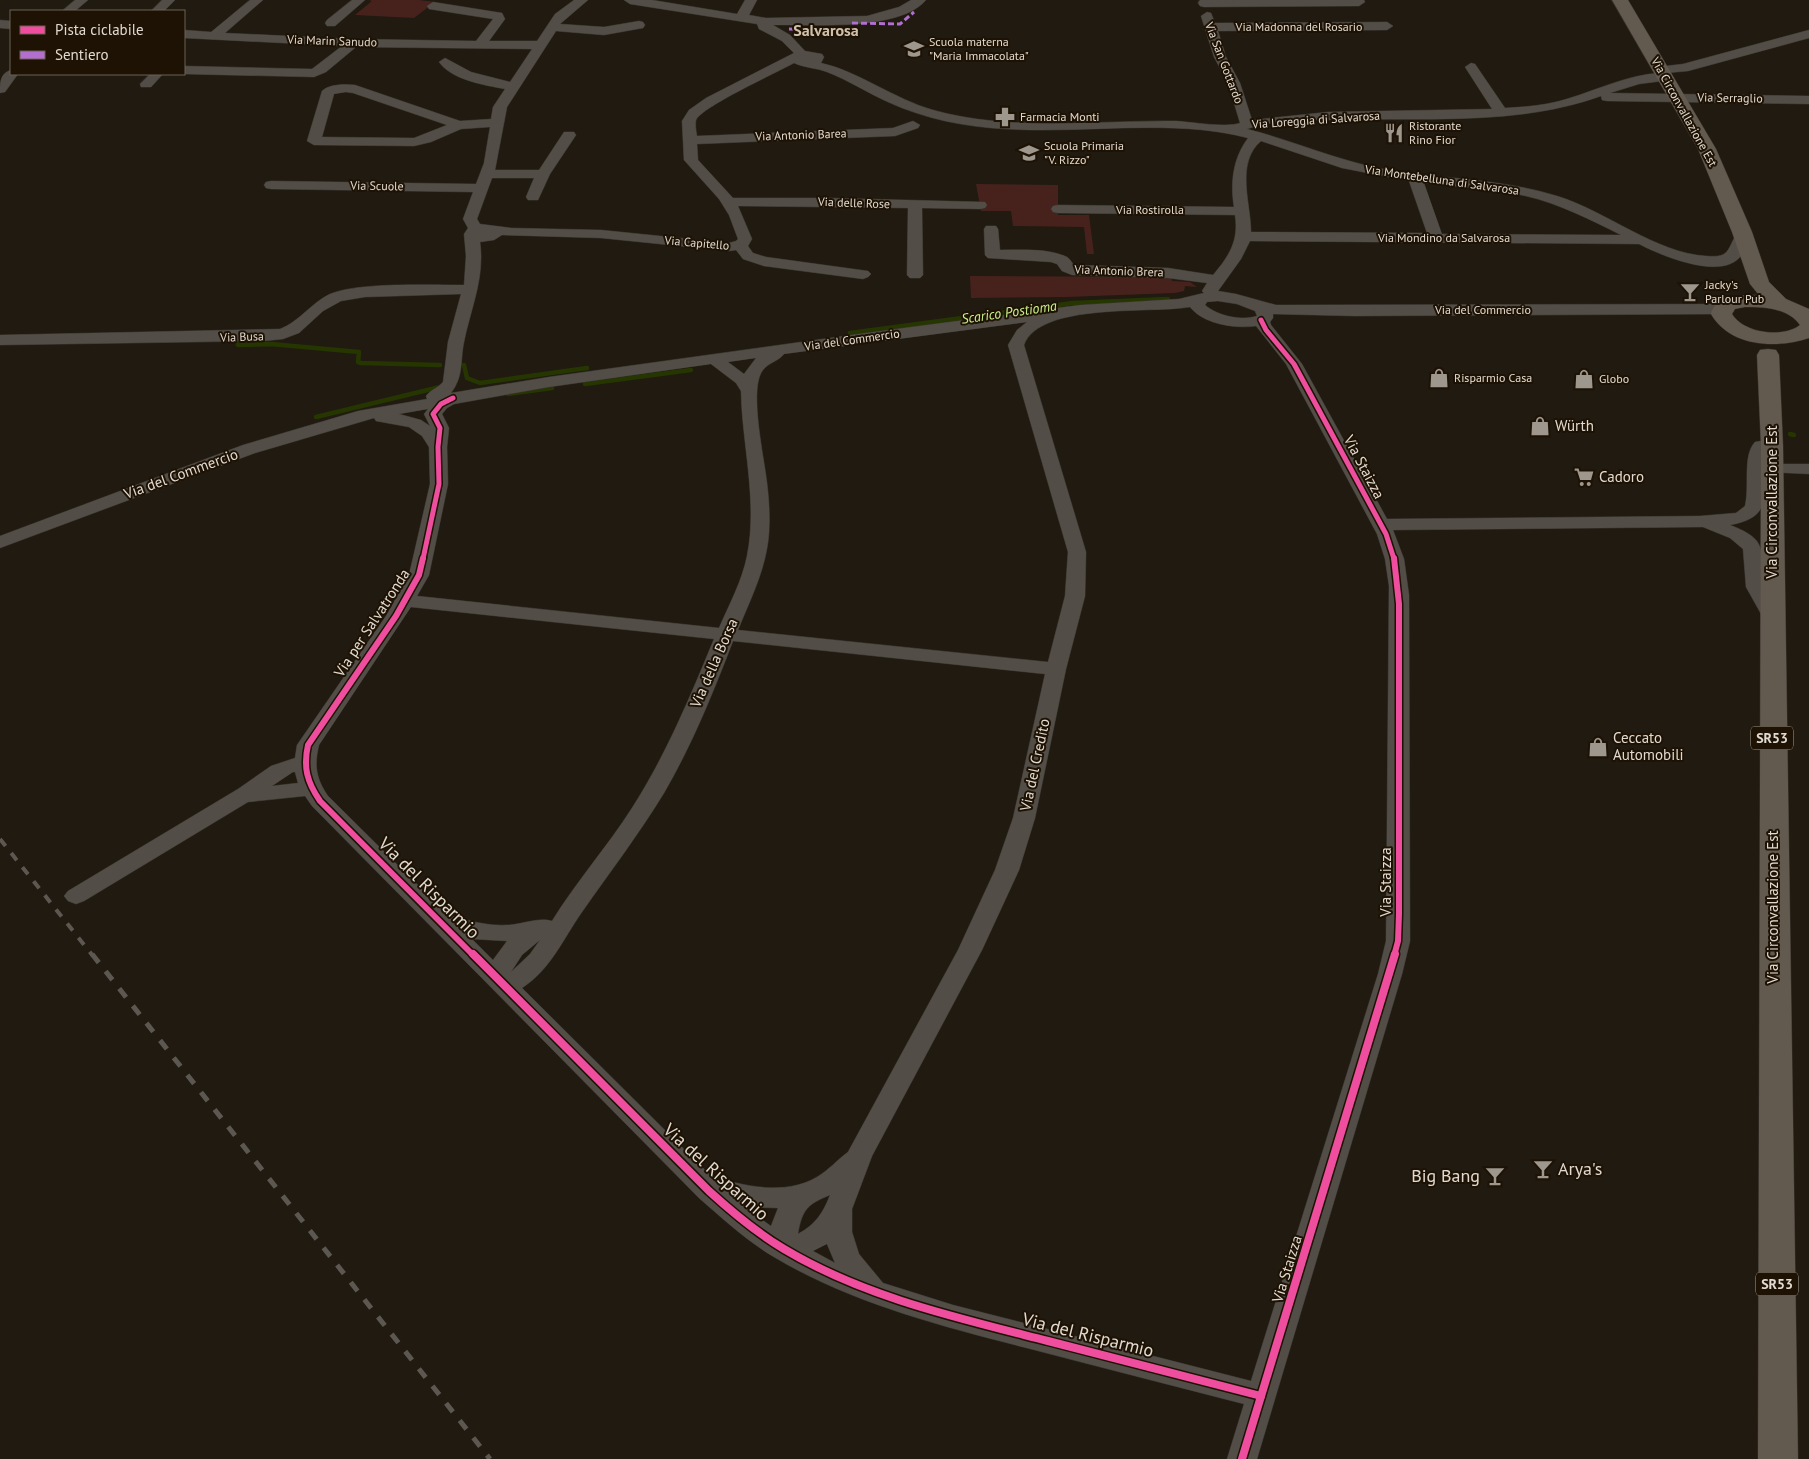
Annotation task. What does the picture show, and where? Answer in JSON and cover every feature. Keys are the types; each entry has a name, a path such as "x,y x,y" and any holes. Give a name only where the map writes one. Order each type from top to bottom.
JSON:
{"main road":[{"name":"Via Circonvallazione Est","path":"1620,0 1707,149 1743,235 1757,292"},
{"path":"1757,292 1801,313 1804,331 1771,338 1736,328 1724,315 1738,302 1757,292"},
{"path":"1752,334 1768,356 1804,331"},
{"name":"Via Circonvallazione Est","path":"1768,356 1772,444 1778,1459"}],"street":[{"path":"69,10 82,0"},
{"path":"158,10 169,0"},
{"path":"215,35 258,0"},
{"path":"331,23 359,0"},
{"path":"434,396 448,388 452,375 456,342 471,289 474,232 470,219 493,156 496,123 500,107 559,17 582,0"},
{"name":"Via Montebelluna di Salvarosa","path":"630,0 773,24 786,32 807,59 907,106 943,116 988,124 1036,126 1196,126 1234,130 1354,168 1415,178 1511,189 1540,195 1585,211 1667,252 1693,260 1728,260 1736,255 1743,235"},
{"path":"744,18 751,0"},
{"path":"773,24 873,17 902,10 920,0"},
{"path":"1204,2 1359,2"},
{"name":"Via San Gottardo","path":"1204,2 1220,57 1234,83 1245,121 1249,124"},
{"path":"432,6 498,16 499,20 480,44"},
{"path":"552,27 604,31 639,25"},
{"name":"Via Madonna del Rosario","path":"1210,27 1387,26"},
{"name":"Via Marin Sanudo","path":"188,34 352,43 541,45"},
{"name":"Via Loreggia di Salvarosa","path":"1234,130 1249,124 1312,118 1543,108 1590,97 1663,73 1809,34"},
{"path":"185,70 314,72 322,69 352,43"},
{"name":"Via Capitello","path":"492,234 525,232 601,234 729,247 740,246 744,243 745,238 736,215 714,184 693,164 690,156 689,121 700,108 711,101 776,69 807,59"},
{"path":"445,62 449,67 457,70 500,84 514,86"},
{"path":"1471,67 1500,111"},
{"path":"0,89 11,75"},
{"path":"146,84 156,75"},
{"path":"459,125 355,89 346,88 328,91 327,102 314,140 414,142 459,125 496,123"},
{"name":"Via Serraglio","path":"1590,97 1809,100"},
{"path":"907,106 902,110 907,121 923,126"},
{"name":"Via Antonio Barea","path":"689,140 896,132 923,126 978,127 988,124"},
{"path":"533,197 543,174 569,135"},
{"path":"1203,303 1239,250 1244,236 1238,186 1246,151 1251,141 1258,137"},
{"path":"487,174 543,174"},
{"path":"1415,178 1436,238"},
{"name":"Via Scuole","path":"271,185 481,190"},
{"name":"Via delle Rose","path":"728,202 980,205"},
{"path":"914,204 915,275"},
{"name":"Via Rostirolla","path":"1058,209 1242,211"},
{"path":"474,232 488,228 492,234 480,246 474,256"},
{"name":"Via Antonio Brera","path":"991,229 993,255 1053,258 1064,261 1067,268 1072,270 1168,273 1217,280"},
{"name":"Via Mondino da Salvarosa","path":"1244,236 1644,240"},
{"path":"740,246 748,256 764,261 863,274"},
{"path":"1217,280 1224,292 1263,319"},
{"name":"Via Busa","path":"0,340 264,336 283,334 293,330 317,308 336,297 365,292 471,289"},
{"path":"1203,303 1221,296 1238,300"},
{"name":"Via del Commercio","path":"364,416 453,398 549,382 938,328 1101,308 1203,303"},
{"name":"Via Staizza","path":"1203,303 1239,323 1263,319 1292,360 1381,526 1394,556 1399,590 1398,940 1390,974 1242,1459"},
{"name":"Via del Commercio","path":"1263,319 1300,310 1665,309 1724,315"},
{"path":"1356,311 1363,328"},
{"path":"938,328 970,330 1009,339 1038,322 1062,312"},
{"name":"Via del Credito","path":"805,1193 796,1200 791,1210 783,1236 782,1248 797,1247 817,1236 830,1225 839,1210 860,1156 977,938 1007,870 1024,818 1056,669 1075,596 1076,552 1066,510 1009,339 1002,335 1008,319"},
{"path":"750,381 765,359 787,349"},
{"path":"733,356 748,364 750,381"},
{"path":"716,359 720,365 744,381 750,381"},
{"path":"452,375 462,387 473,389"},
{"name":"Via della Borsa","path":"572,908 560,920 530,935 511,951 503,961 502,982 528,972 544,955 572,908 619,846 663,774 752,575 761,537 750,381"},
{"name":"Via del Commercio","path":"0,542 200,466 280,439 434,396 473,389 549,382"},
{"name":"Via per Salvatronda","path":"315,794 305,776 308,745 405,601 421,569 440,480 438,447 440,428 433,414 441,404 453,398"},
{"path":"345,421 382,418 412,422 428,431 438,447"},
{"path":"1381,526 1467,523 1700,522 1744,516 1752,510 1757,498 1757,452 1761,446 1772,444"},
{"path":"1772,468 1809,469"},
{"path":"1700,522 1730,530 1741,536 1751,546 1754,553 1756,587 1772,617"},
{"path":"405,601 1056,669"},
{"path":"76,896 255,788 279,769 305,763"},
{"path":"236,799 253,794 294,792 315,794"},
{"name":"Via del Risparmio","path":"315,794 700,1182 737,1216 782,1248 832,1274 879,1293 961,1319 1261,1396"},
{"name":"Via della Borsa","path":"435,917 452,926 482,932 505,933 546,927"},
{"name":"Via del Credito","path":"700,1182 730,1193 757,1198 791,1197 805,1193 841,1175 860,1156"},
{"name":"Via del Credito","path":"839,1210 839,1237 847,1259 858,1275 879,1293"}],"shaded area":[{"path":"369,0 419,0 435,2 414,18 355,15 372,1"},
{"path":"976,184 1058,185 1058,215 1089,215 1094,254 1087,254 1084,227 1013,226 1011,211 981,211"},
{"path":"970,276 1171,277 1172,281 1190,282 1197,287 1185,286 1184,291 1175,293 971,298"}],"waterway":[{"name":"Scarico Postioma","path":"850,333 1073,303 1168,299"},
{"name":"Scarico Postioma","path":"237,341 238,345 271,344 359,352 358,362 361,363 440,365"},
{"name":"Scarico Postioma","path":"464,365 467,378 480,383 587,368"},
{"path":"585,384 691,370"},
{"path":"316,417 440,387"},
{"path":"508,394 552,388"},
{"name":"Scarico Postioma","path":"1790,434 1794,435"}],"railway":[{"path":"0,839 93,956"},
{"path":"92,954 490,1459"}],"marked path":[{"path":"852,23 900,24 914,12"},
{"path":"789,29 826,30"}],"cycle path":[{"path":"1242,1459 1390,974 1398,941 1399,914 1399,604 1395,559 1386,534 1294,364 1266,330 1261,320"},
{"path":"453,398 441,404 433,414 440,428 438,447 439,484 419,575 396,616 308,745 305,761 306,775 320,801 709,1191 737,1216 783,1249 832,1274 873,1291 953,1317 1261,1396"}],"place":[{"name":"Scuola materna \"Maria Immacolata\"","path":"914,49"},
{"name":"Farmacia Monti","path":"1005,117"},
{"name":"Ristorante Rino Fior","path":"1394,133"},
{"name":"Scuola Primaria \"V. Rizzo\"","path":"1029,153"},
{"name":"Jacky's Parlour Pub","path":"1690,292"},
{"name":"Risparmio Casa","path":"1439,378"},
{"name":"Globo","path":"1584,379"},
{"name":"Würth","path":"1540,426"},
{"name":"Cadoro","path":"1584,477"},
{"name":"Ceccato Automobili","path":"1598,747"},
{"name":"Arya's","path":"1543,1169"},
{"name":"Big Bang","path":"1495,1176"}],"district":[{"name":"Salvarosa","path":"826,30"}]}
